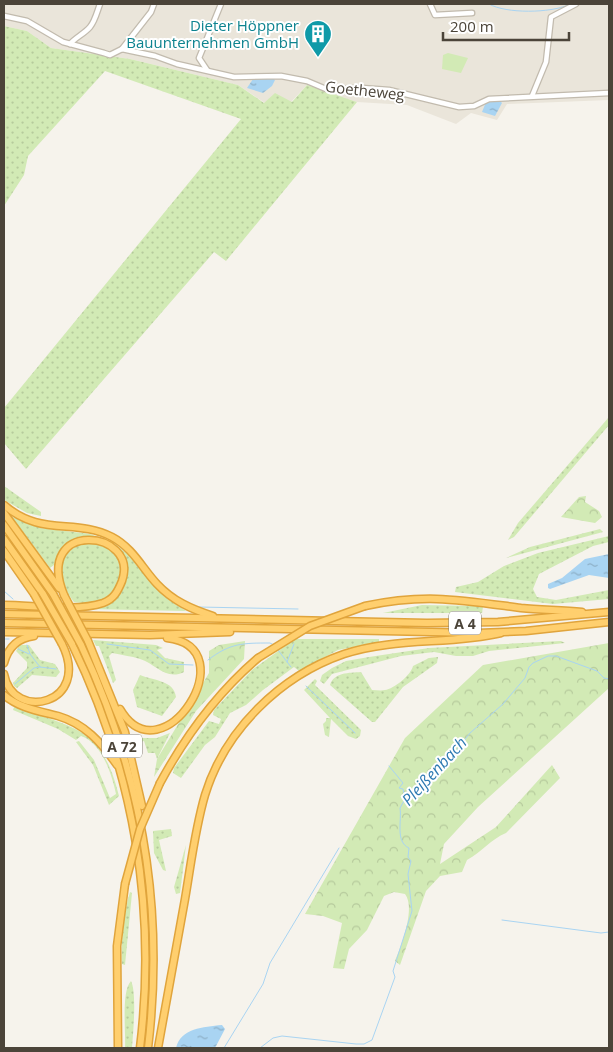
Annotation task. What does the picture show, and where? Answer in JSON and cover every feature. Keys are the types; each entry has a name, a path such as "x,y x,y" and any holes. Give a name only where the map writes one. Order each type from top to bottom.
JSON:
{"highway":[{"path":"4,505 33,523 91,530 113,538 133,554 166,593 185,606 219,618"},
{"path":"4,513 64,596 88,641 114,700 134,763 145,822 146,852"},
{"name":"A 72","path":"4,525 53,594 81,645 112,718 125,756 146,852 154,946 154,994 148,1048"},
{"name":"A 72","path":"4,539 43,594 72,644 97,700 120,770 135,833 145,912 146,981 140,1048"},
{"path":"4,605 78,606 106,602 115,595 123,576 121,560 114,548 101,541 86,539 67,548 59,561 57,571 64,596"},
{"path":"4,551 34,594 62,644 69,660 69,675 64,687 52,698 32,702 20,698 11,690 4,674"},
{"path":"118,1048 118,946 125,884 140,829 160,783 180,746 227,686 258,658 305,628 365,606 398,600 444,597 521,608 594,614"},
{"name":"A 4","path":"4,614 454,623 498,622 609,612"},
{"name":"A 4","path":"4,623 501,633 609,622"},
{"path":"4,632 189,635 258,629"},
{"path":"4,663 6,654 17,642 31,636 55,633"},
{"path":"158,1048 200,814 217,767 248,720 286,684 344,654 392,644 479,638 501,633"},
{"path":"114,700 131,724 140,729 159,730 177,720 198,688 201,680 201,665 194,650 180,641 150,635"},
{"path":"4,695 18,704 75,723 88,731 107,750 120,770"}],"street":[{"path":"70,44 79,34 88,29 94,21 100,4"},
{"path":"122,49 154,4"},
{"path":"188,65 199,58 221,4"},
{"path":"430,4 435,15 472,13"},
{"path":"532,96 546,62 551,17 575,4"},
{"name":"Goetheweg","path":"4,16 28,21 70,44 110,54 122,49 240,78 256,76 292,77 332,90 362,88 389,90 459,107 474,106 483,100 609,93"},
{"path":"199,58 206,70"}],"shaded area":[{"path":"4,4 609,4 609,100 507,104 497,120 471,113 456,124 407,105 357,102 307,85 291,102 265,103 238,85 130,59 51,48 27,31 4,26"}],"green space":[{"path":"4,26 27,31 51,48 130,59 238,85 264,103 275,93 292,102 307,85 357,102 226,261 214,252 26,469 4,443 4,408 241,119 105,71 28,156 24,175 4,206"},
{"path":"448,53 468,58 461,73 442,69 443,55"},
{"path":"609,417 609,425 514,537 508,540 518,523"},
{"path":"4,486 41,512 41,516 27,513 6,501 4,498"},
{"path":"586,496 585,502 599,511 602,517 595,523 561,517 579,497"},
{"path":"12,517 41,528 90,534 113,542 131,557 165,597 186,611 86,609 111,602 123,590 126,579 125,567 121,556 113,546 103,539 91,536 78,538 68,545 50,568"},
{"path":"600,529 603,532 506,558 530,547"},
{"path":"609,536 609,542 593,546 539,574 533,589 537,597 556,600 609,590 609,599 553,604 455,592 456,587 478,582 504,566 538,553"},
{"path":"84,542 102,545 113,553 120,564 120,576 116,587 106,597 92,602 74,602 64,585 61,568 67,554 74,547"},
{"path":"422,605 483,607 482,613 383,613"},
{"path":"295,639 379,639 379,642 338,650 299,671 294,667 246,705 230,713 215,737 205,745 181,778 173,773 174,768 209,721 219,724 221,719 213,715 214,710 252,670"},
{"path":"93,640 156,645 163,648 157,650 165,658 184,662 184,672 178,674 166,673 146,661 112,653 109,656 116,680 113,683 99,646 96,646"},
{"path":"245,641 244,659 196,711 154,777 157,759 209,673 209,651 219,645"},
{"path":"561,641 565,643 489,651 473,656 456,656 434,652 401,656 332,674 324,684 320,681 322,675 346,661 369,657 429,648"},
{"path":"609,643 609,688 478,807 444,844 440,864 496,827 552,765 560,778 506,833 467,860 462,872 440,876 426,891 400,965 395,961 401,946 409,908 405,894 394,892 384,896 367,930 349,949 344,969 333,968 342,923 323,916 305,914 405,738 483,665"},
{"path":"20,645 29,645 40,660 55,664 60,672 56,677 32,675 17,688 14,686 13,683 27,668 27,662 16,651"},
{"path":"438,657 437,663 403,687 375,722 372,722 330,685 338,675 361,672 372,690 389,689 406,677 413,666 429,658"},
{"path":"140,675 172,687 176,697 162,716 137,707 133,690"},
{"path":"315,679 317,681 315,685 361,730 360,736 356,739 348,736 331,719 329,737 325,735 323,724 326,718 330,718 304,690"},
{"path":"14,707 70,726 94,743 104,756 112,773 119,796 109,805 93,765 76,742 79,741 94,760 110,798 116,794 112,778 105,760 95,745 81,736 76,740 58,729 13,710"},
{"path":"170,733 157,759 155,753 148,753 144,741 136,743 134,738 157,738"},
{"path":"171,829 172,836 159,840 166,871 163,870 154,853 153,831"},
{"path":"186,845 180,893 176,894 174,887"},
{"path":"130,892 132,893 125,965 122,964 122,937"},
{"path":"131,981 134,1004 132,1048 125,1048 125,1003 128,986"}],"water":[{"path":"253,79 275,80 272,86 263,93 247,88"},
{"path":"500,101 502,103 495,116 482,112 486,102"},
{"path":"609,554 609,578 589,575 550,589 548,588 548,584 562,578 585,559"},
{"path":"222,1025 225,1029 215,1048 176,1048 179,1041 188,1032"}],"waterway":[{"name":"Pleißenbach","path":"489,4 506,10 517,11 551,10 568,5"},
{"path":"4,591 13,599"},
{"path":"198,607 298,609"},
{"path":"4,639 9,639"},
{"path":"208,660 223,650 237,645 252,643 270,643 274,645"},
{"path":"107,644 150,650 169,664 193,665"},
{"path":"287,662 294,644"},
{"path":"27,645 30,654 40,667 56,669"},
{"path":"18,649 29,654"},
{"path":"278,650 291,667"},
{"name":"Pleißenbach","path":"260,1048 273,1038 282,1036 356,1044 364,1044 372,1040 395,977 393,971 412,911 408,874 411,861 408,857 409,848 402,841 400,830 400,808 405,799 447,762 470,733 503,704 525,678 529,667 533,663 548,656 556,656 597,671 604,678 609,679"},
{"path":"15,684 34,668 40,667"},
{"path":"306,686 355,733"},
{"path":"389,766 403,783 399,788 403,789 405,798"},
{"path":"224,1048 263,984 270,963 339,848"},
{"path":"502,920 601,933 609,932"}],"place":[{"name":"Dieter Höppner Bauunternehmen GmbH","path":"318,58"}]}
